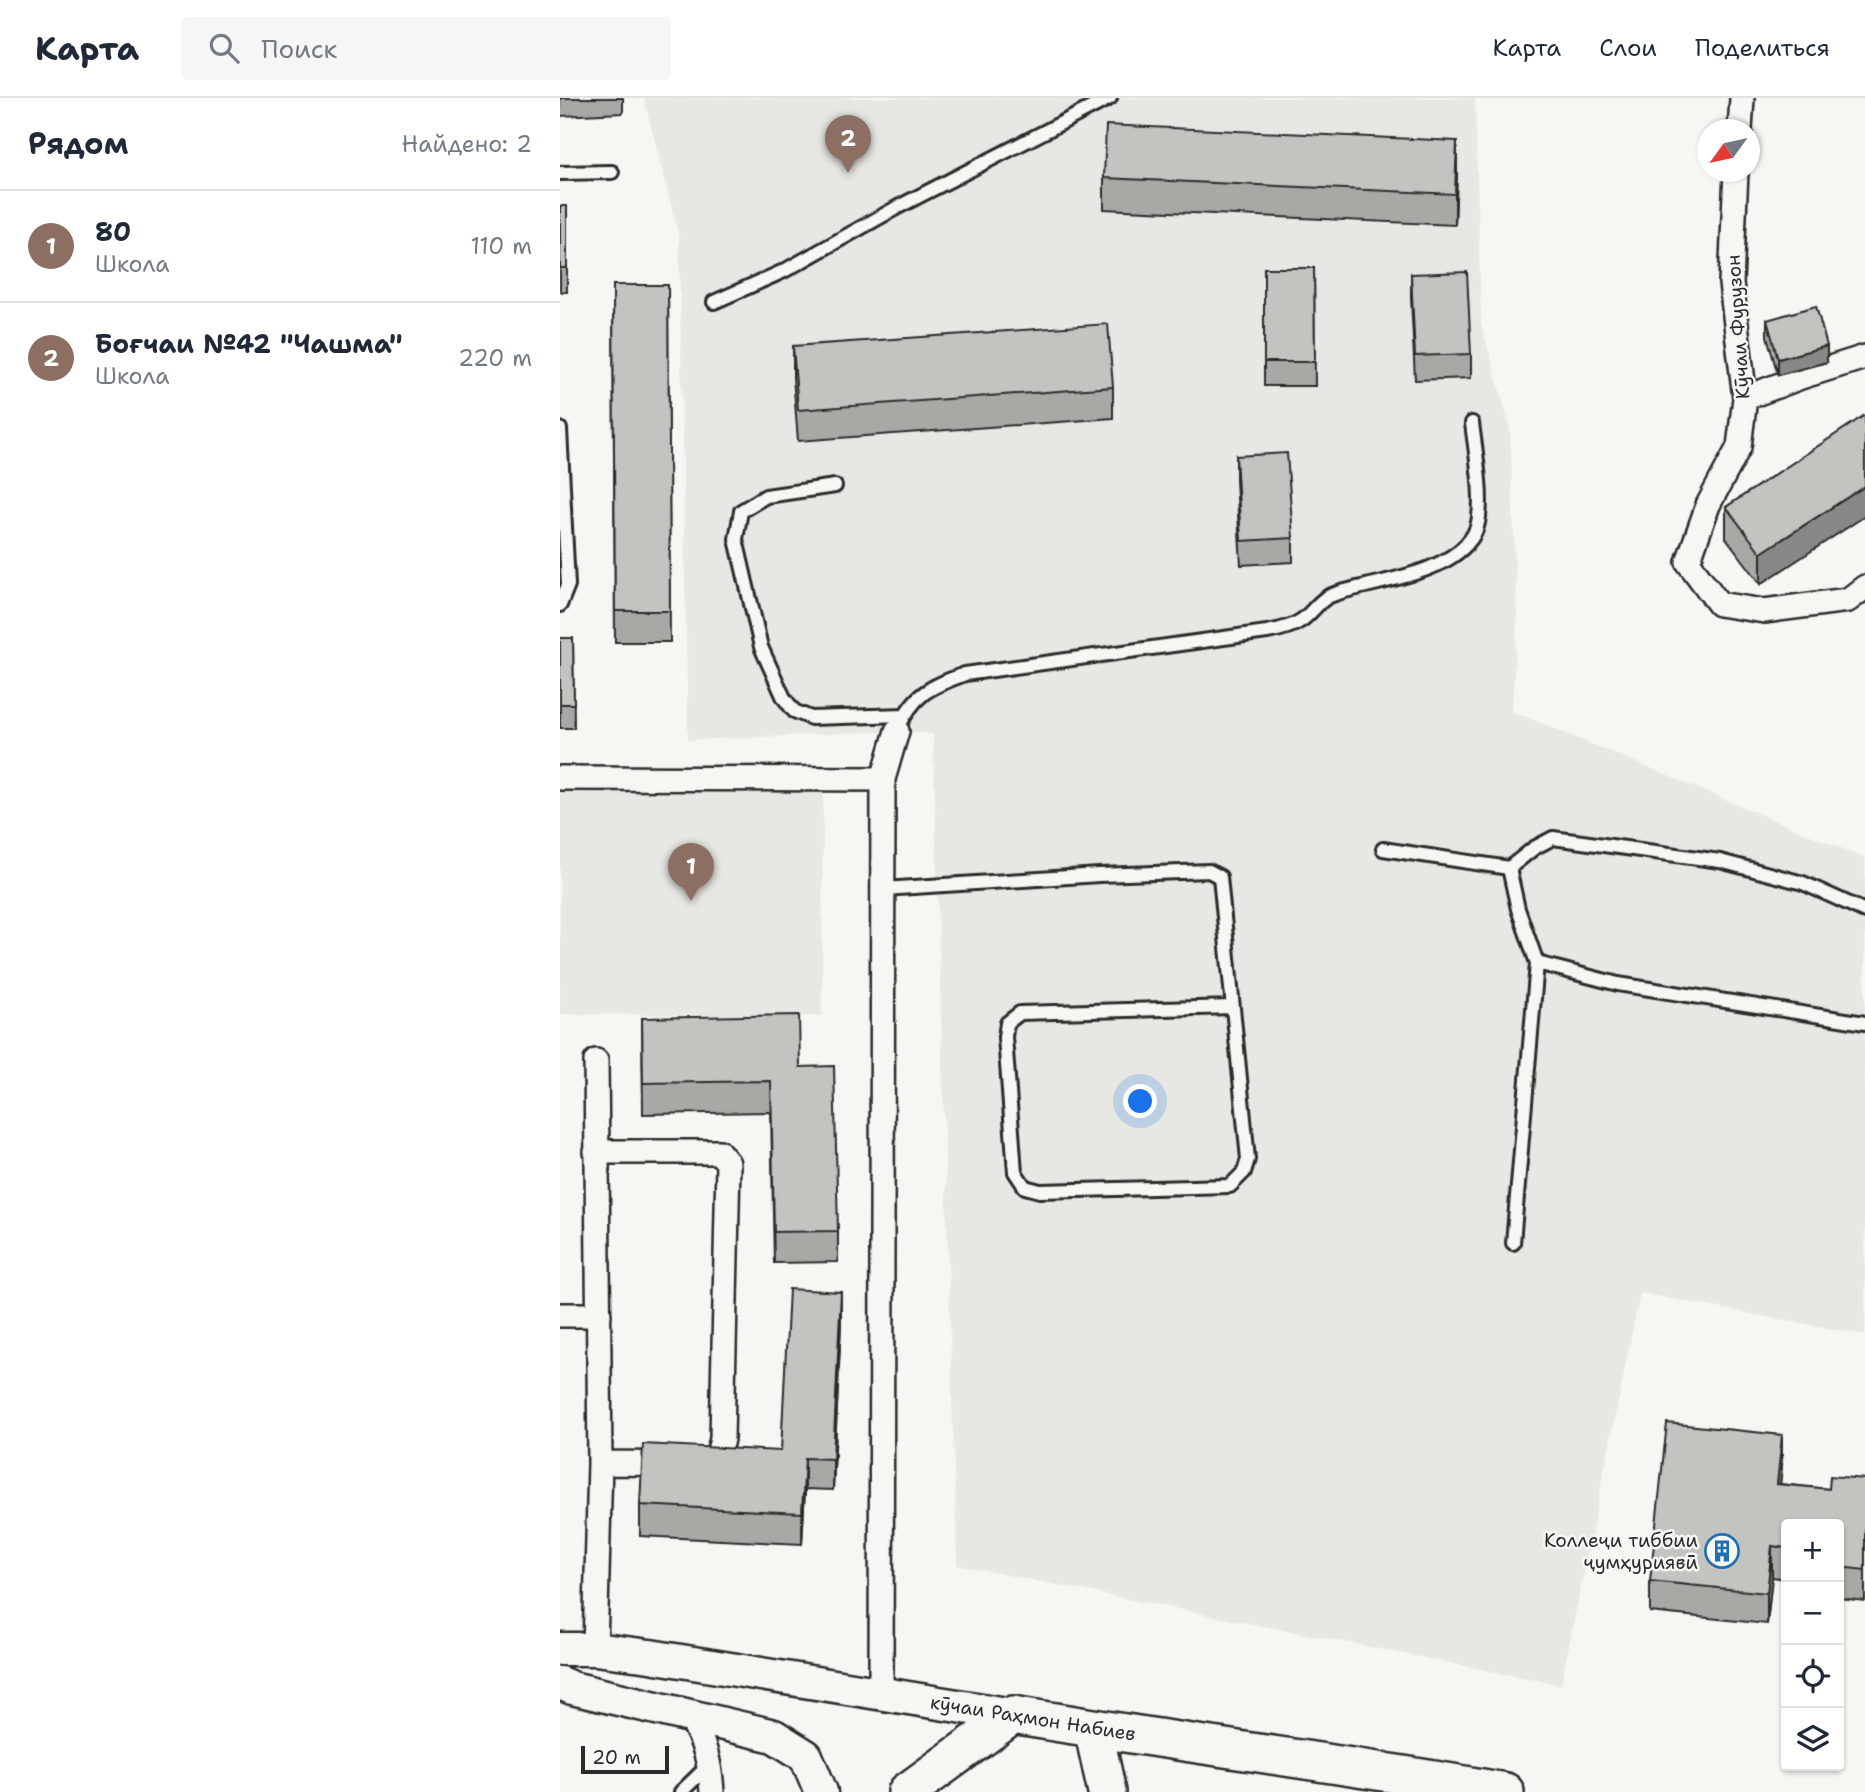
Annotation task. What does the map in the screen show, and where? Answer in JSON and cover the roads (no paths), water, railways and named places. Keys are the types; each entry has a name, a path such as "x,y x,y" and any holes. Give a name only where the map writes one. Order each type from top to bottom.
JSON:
{"main road":[{"name":"кӯчаи Раҳмон Набиев","path":"560,1649 595,1649 1093,1728 1364,1767 1506,1792"},
{"path":"560,1683 774,1736 806,1756 821,1792"},
{"path":"906,1792 1013,1714"},
{"path":"1093,1728 1107,1792"}],"street":[{"path":"1741,119 1742,98"},
{"name":"Кӯчаи Фурузон","path":"1736,182 1731,284 1745,398 1739,447 1708,505 1688,562 1719,604 1765,611 1848,600 1865,587"},
{"path":"1745,398 1865,357"},
{"path":"881,1693 883,779 901,723"},
{"path":"560,778 883,779"},
{"path":"595,1649 600,1463 596,1060"},
{"path":"596,1152 719,1152 728,1163 722,1438 718,1455 706,1464 600,1463"},
{"path":"560,1315 599,1315"},
{"path":"689,1714 705,1744 712,1792"}],"lane":[{"path":"714,302 784,271 898,207 1110,98"},
{"path":"560,173 612,172"},
{"path":"835,486 766,496 741,511 736,539 761,647 794,711 811,718 901,723 924,691 965,674 1267,632 1301,621 1328,596 1433,567 1457,552 1474,534 1478,521 1479,500 1472,423"},
{"path":"560,429 568,585 560,605"},
{"path":"1383,849 1509,868 1534,848 1553,838 1720,861 1803,883 1865,911"},
{"path":"1509,868 1518,909 1537,962 1513,1243"},
{"path":"883,889 1209,871 1220,877 1233,1006 1248,1159 1244,1172 1230,1186 1040,1191 1025,1187 1015,1172 1005,1037 1007,1023 1020,1013 1233,1006"},
{"path":"1537,962 1618,984 1865,1023"},
{"path":"681,1792 710,1764"}],"place":[{"name":"Боғчаи №42 \"Чашма\"","path":"848,173"},
{"name":"80","path":"691,901"},
{"name":"Коллеҷи тиббии ҷумҳуриявӣ","path":"1722,1551"}]}
